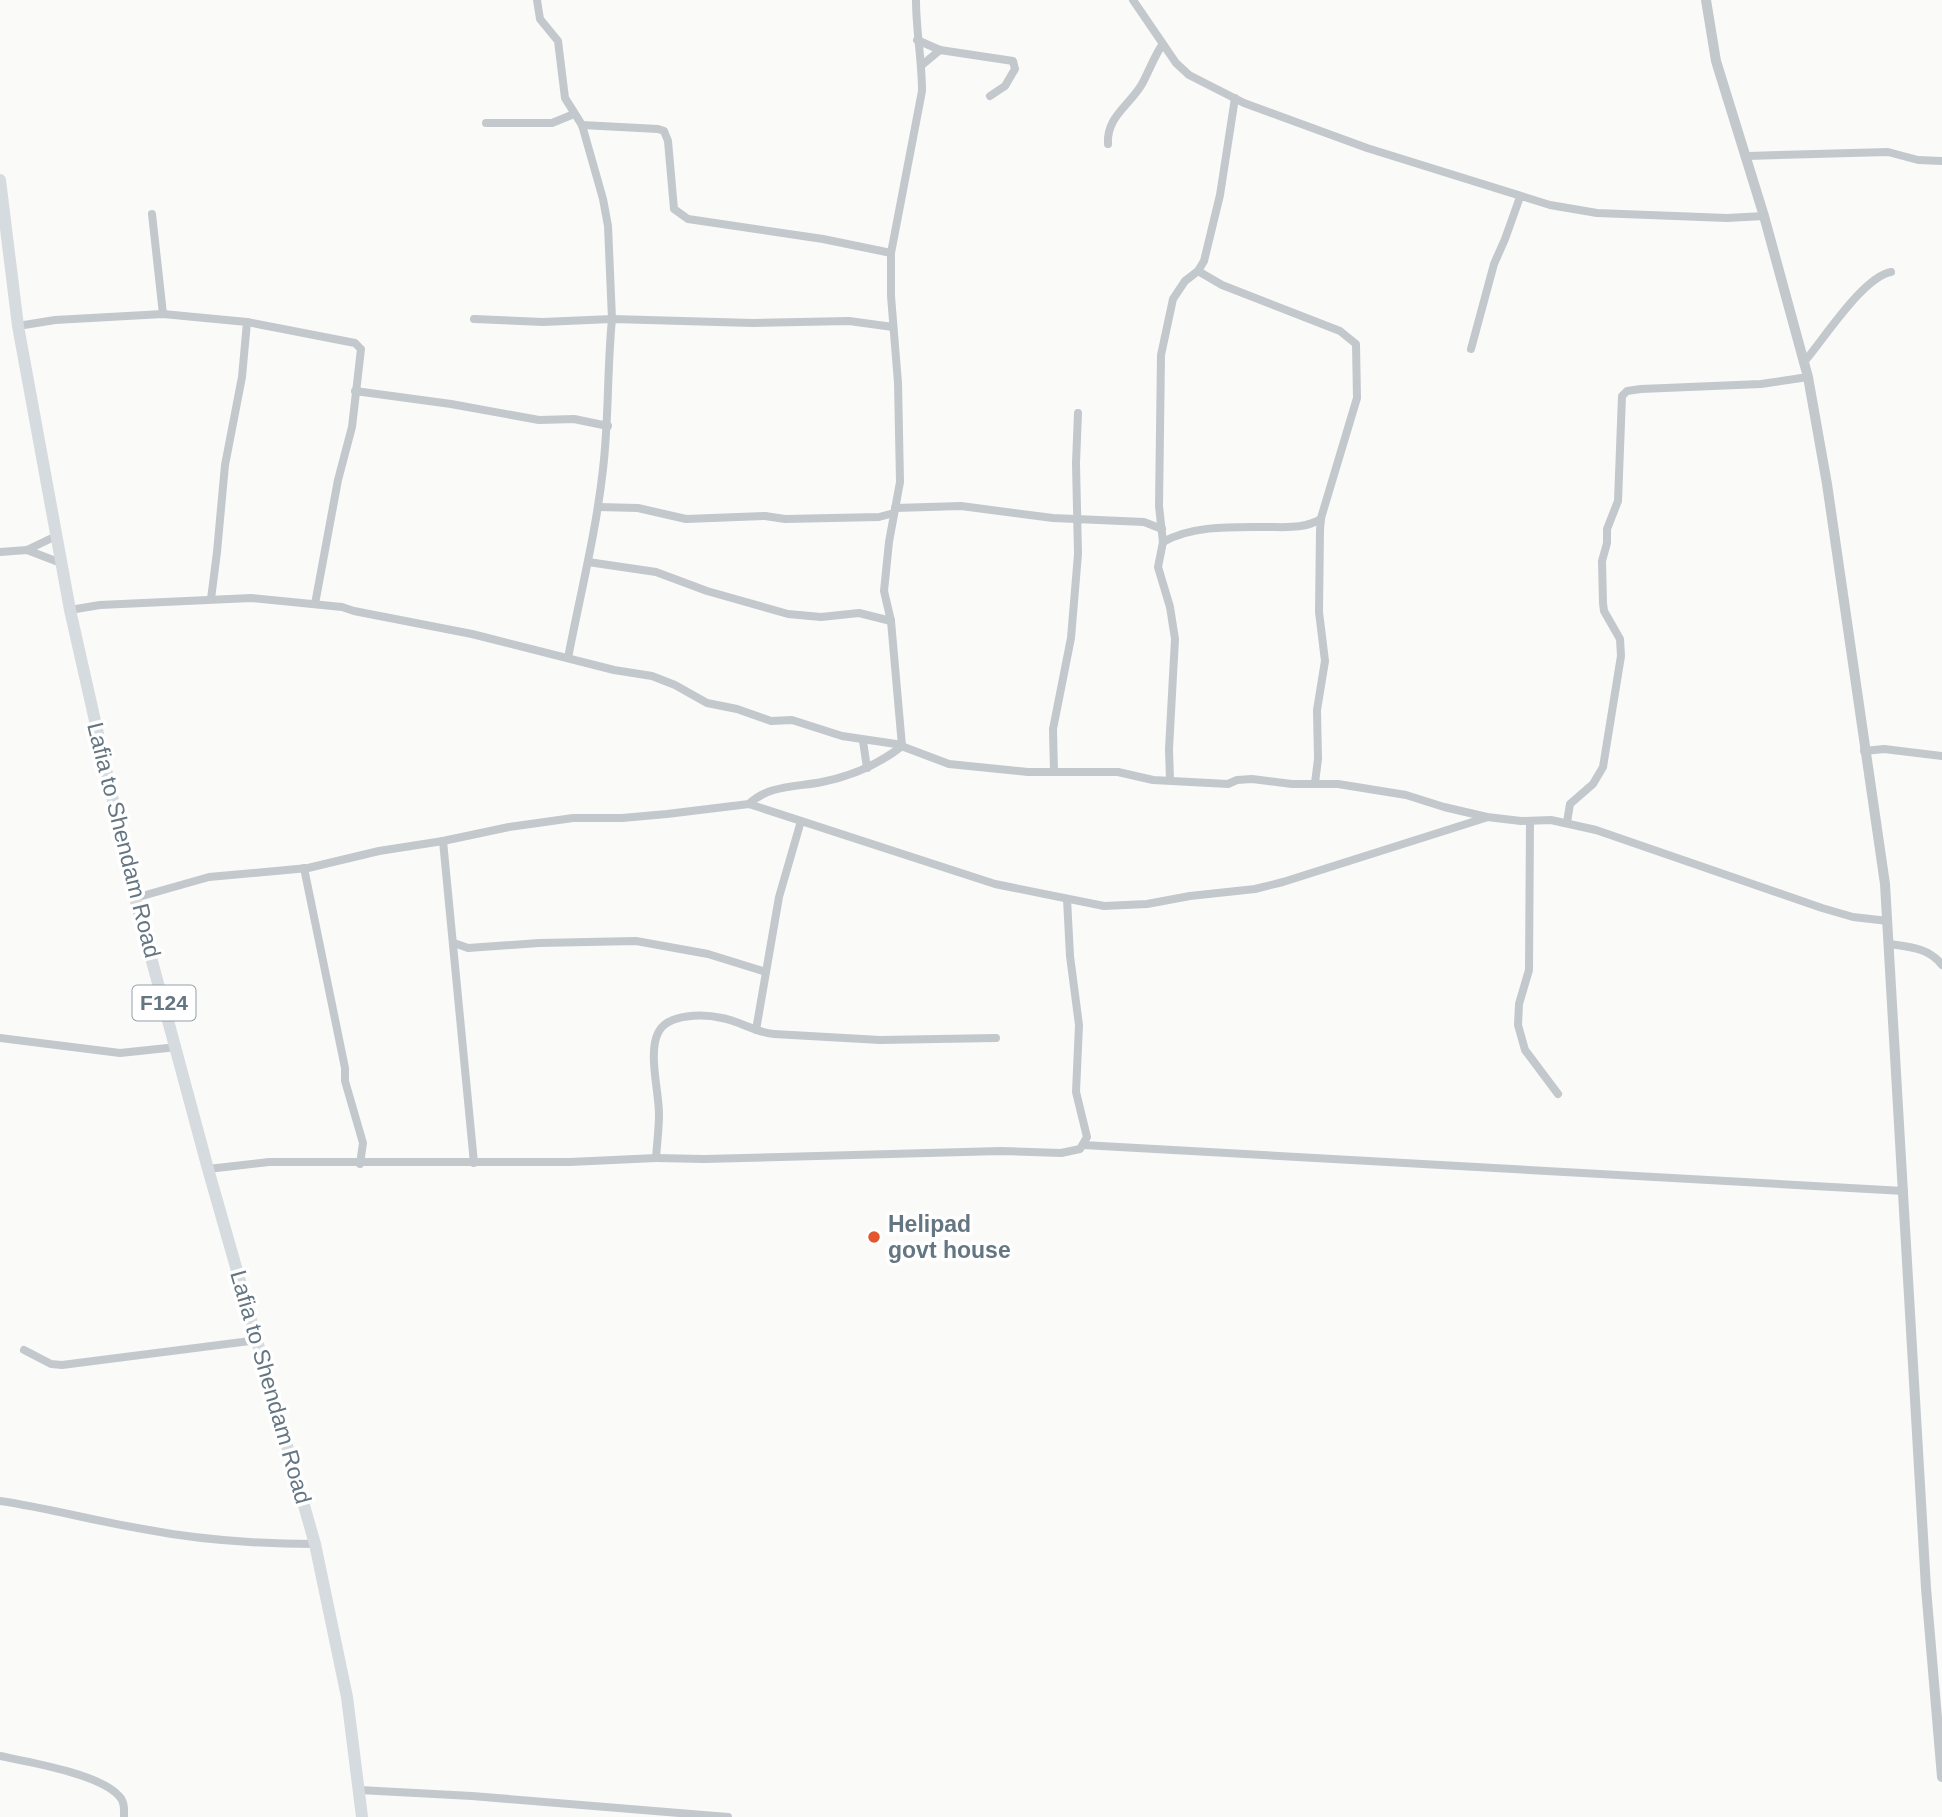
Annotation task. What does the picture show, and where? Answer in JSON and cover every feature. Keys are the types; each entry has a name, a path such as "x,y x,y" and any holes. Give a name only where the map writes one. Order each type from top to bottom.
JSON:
{"main road":[{"name":"Lafia to Shendam Road","path":"0,180 18,326 69,610 135,898 208,1169 315,1544 347,1697 362,1817"}],"street":[{"path":"537,0 540,19 558,41 562,88 582,125 608,226 612,319 608,426 596,531 568,658"},
{"path":"902,746 884,572 900,482 891,253 920,108 922,65 917,40 916,0"},
{"path":"1133,0 1175,63 1189,75 1235,99 1290,121 1550,205 1597,213 1764,216"},
{"path":"1706,0 1716,61 1747,156 1808,377 1827,484 1885,884 1926,1588 1942,1777"},
{"path":"917,40 940,50 1013,61 1015,69 1010,81 990,96"},
{"path":"1108,144 1107,135 1112,121 1136,94 1162,45"},
{"path":"922,65 940,50"},
{"path":"1170,780 1175,639 1170,607 1158,567 1163,542 1160,516 1161,355 1177,290 1198,271 1204,261 1220,195 1235,99"},
{"path":"486,123 552,123 574,114"},
{"path":"582,125 664,131 668,141 674,209 688,219 823,239 891,253"},
{"path":"1747,156 1888,152 1918,160 1942,161"},
{"path":"1471,349 1494,264 1520,197"},
{"path":"152,214 163,314"},
{"path":"1198,271 1222,285 1340,331 1356,344 1357,398 1321,519 1319,612 1325,661 1317,710 1318,759 1315,783"},
{"path":"1804,362 1859,294 1874,279 1891,272"},
{"path":"18,326 55,320 163,314 247,322 358,345 360,355 352,426 338,480 315,604"},
{"path":"474,319 612,319 753,324 849,321 893,327"},
{"path":"211,599 225,466 242,377 247,322"},
{"path":"1567,822 1570,803 1592,784 1603,768 1620,656 1620,639 1604,611 1602,561 1607,543 1607,528 1618,502 1622,396 1626,391 1641,389 1761,384 1808,377"},
{"path":"355,391 451,404 539,420 574,419 608,426"},
{"path":"1054,772 1053,729 1071,638 1077,554 1076,463 1079,414"},
{"path":"598,508 638,508 686,519 765,516 785,519 878,517 894,510 961,506 1077,519 1144,522 1177,534 1245,527 1308,527 1321,519"},
{"path":"1144,522 1160,516"},
{"path":"1308,527 1320,535"},
{"path":"1163,542 1177,534"},
{"path":"0,552 27,550 56,536"},
{"path":"27,550 61,563"},
{"path":"588,562 656,572 707,591 788,614 821,618 859,613 891,621"},
{"path":"69,610 100,605 251,598 342,607 652,676 707,703 737,709 771,722 792,720 805,723 863,741 902,746 949,764 1054,772 1118,772 1153,780 1228,784 1252,779 1292,784 1338,783 1406,795 1487,817 1567,822 1832,911 1853,917 1888,921"},
{"path":"863,741 867,768"},
{"path":"750,804 763,793 825,782 867,768 879,763 902,746"},
{"path":"1864,751 1884,749 1942,756"},
{"path":"135,898 209,877 304,868 509,827 573,818 622,818 750,804 995,884 1104,906 1147,904 1255,889 1487,817"},
{"path":"756,1030 779,897 801,821"},
{"path":"1530,821 1529,970 1519,1004 1518,1026 1525,1050 1558,1094"},
{"path":"443,841 474,1163"},
{"path":"304,868 345,1068 345,1081 363,1143 360,1164"},
{"path":"208,1169 269,1162 570,1163 656,1158 1001,1151 1061,1153 1077,1150 1087,1137 1076,1092 1079,1024 1070,956 1067,899"},
{"path":"454,943 468,948 539,943 636,942 708,954 766,972"},
{"path":"1889,944 1916,948 1935,955 1942,965"},
{"path":"456,960 468,948"},
{"path":"656,1158 659,1113 655,1044 659,1030 669,1021 699,1016 723,1018 774,1034 880,1040 996,1038"},
{"path":"0,1038 120,1053 177,1047"},
{"path":"1083,1145 1904,1191"},
{"path":"24,1350 51,1364 62,1365 258,1340"},
{"path":"0,1501 146,1530 196,1537 266,1544 315,1544"},
{"path":"0,1756 85,1777 111,1790 122,1801 124,1817"},
{"path":"359,1790 472,1796 728,1817"}],"place":[{"name":"Helipad govt house","path":"874,1237"}]}
